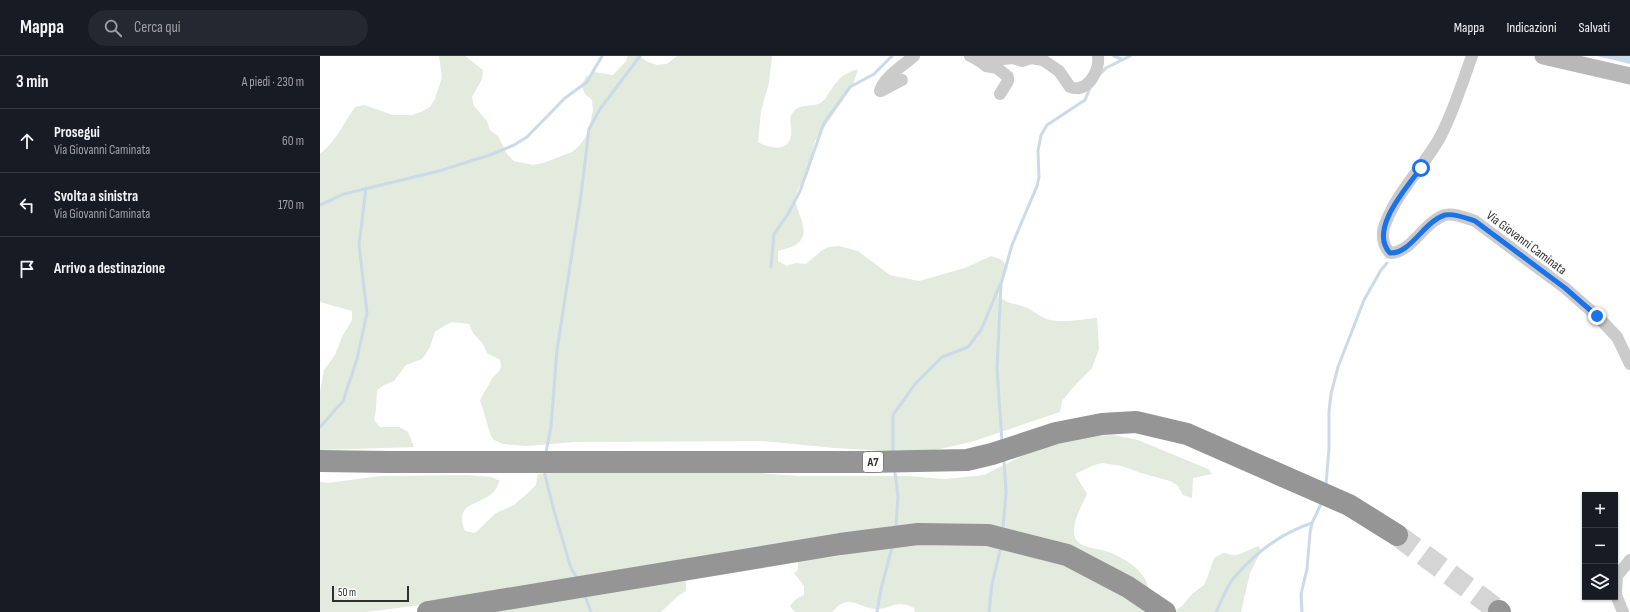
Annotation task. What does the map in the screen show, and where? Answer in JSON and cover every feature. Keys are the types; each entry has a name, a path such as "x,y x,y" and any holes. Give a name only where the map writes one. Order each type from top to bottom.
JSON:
{"highway":[{"name":"A7","path":"320,461 967,460 992,454 1056,433 1102,424 1136,422 1187,434 1349,505 1397,535"},
{"path":"428,612 832,545 918,534 988,535 1067,555 1128,587 1165,612"}],"main road":[{"path":"1543,56 1630,76"}],"street":[{"path":"902,80 880,91 886,80 914,56"},
{"path":"974,58 1003,60 1013,58 1022,61 1031,58 1043,60 1059,71 1072,88 1081,87 1089,83 1098,67 1098,56"},
{"name":"Via Giovanni Caminata","path":"1472,56 1443,131 1421,168 1400,196 1385,223 1383,240 1385,247 1390,253 1401,251 1429,224 1445,215 1461,216 1475,221 1565,288 1597,316 1617,337 1630,364"},
{"path":"974,58 986,66 997,68 1008,77 1008,81 1000,94"},
{"path":"1623,612 1616,595 1617,576 1630,560"}],"shaded area":[{"path":"439,56 465,56 483,70 482,79 472,97 474,106 487,121 490,130 498,136 507,154 514,161 533,165 543,163 572,152 579,146 589,129 593,110 592,100 585,94 581,85 586,77 594,72 613,75 626,61 628,56 639,56 648,62 657,65 667,64 677,56 772,56 769,83 761,111 758,142 777,148 786,145 789,141 791,136 790,119 795,110 801,107 820,103 825,99 842,77 858,69 853,85 815,141 808,174 797,192 797,208 802,220 804,233 802,238 794,246 778,251 778,261 787,266 796,263 806,264 821,251 829,247 839,246 858,251 890,275 919,281 965,268 991,256 1002,260 1008,268 1003,277 998,296 1005,301 1026,307 1042,317 1055,321 1097,318 1099,349 1092,368 1062,401 1060,412 971,442 922,453 835,448 763,441 575,442 527,446 503,444 494,440 491,436 480,400 493,377 500,370 500,360 487,353 483,344 473,333 469,324 452,322 435,332 430,347 422,359 406,365 394,381 377,390 374,420 380,427 399,427 408,432 414,447 320,450 320,392 324,370 335,355 342,337 352,320 352,311 320,302 320,154 335,138 355,107 364,105 393,115 412,115 430,107 435,99 442,77"},
{"path":"1113,435 1138,440 1208,469 1212,474 1193,478 1192,498 1183,495 1178,486 1170,481 1122,466 1102,463 1075,474 1087,494 1076,519 1074,531 1075,537 1078,542 1087,547 1116,555 1133,565 1142,574 1149,591 1150,612 915,612 914,608 902,604 875,609 848,602 841,604 832,612 795,612 790,606 796,599 804,595 804,586 794,573 798,570 798,553 686,566 686,591 678,596 661,612 429,612 429,604 366,612 320,612 320,482 328,483 380,476 468,475 491,477 500,481 496,489 484,499 471,505 463,514 462,521 465,531 475,533 496,513 514,505 529,492 536,485 538,474 618,469 721,470 799,476 908,476 945,479 984,475 1044,445 1092,436"},
{"path":"1259,546 1261,551 1250,573 1241,612 1174,612 1183,605 1192,594 1204,585 1214,558 1223,553 1236,555"}],"water":[{"path":"1597,56 1630,56 1630,64"}],"waterway":[{"path":"320,205 344,194 439,171 493,154 514,145 527,137 565,98 587,82 602,56"},
{"path":"546,452 551,427 557,350 581,195 589,129 600,109 640,56"},
{"path":"771,267 774,234 788,214 800,191 824,123 850,87 874,74 892,56"},
{"path":"1114,56 1121,59"},
{"path":"1099,75 1106,68 1130,56"},
{"path":"1002,442 997,369 1001,284 1012,245 1037,186 1039,177 1038,151 1041,135 1047,125 1085,100 1090,88"},
{"path":"320,427 343,401 357,359 367,313 359,245 366,188"},
{"path":"1326,485 1329,448 1329,411 1331,394 1338,367 1364,300 1381,270 1387,263"},
{"path":"893,451 893,415 915,384 942,357 968,347 981,330 1000,285"},
{"path":"1003,528 1006,492 1004,461"},
{"path":"544,471 571,568 576,576"},
{"path":"895,473 898,496 896,526"},
{"path":"1302,612 1301,594 1307,569 1310,533 1312,523 1321,504"},
{"path":"1216,612 1230,583 1250,561 1269,545 1290,532 1312,523"},
{"path":"989,612 992,584 1001,547"},
{"path":"877,612 881,589 892,548"},
{"path":"585,596 591,612"}],"tunnel":[{"path":"1397,535 1499,611"}],"route":[{"path":"1421,168 1400,196 1385,223 1383,240 1385,247 1390,253 1401,251 1429,224 1445,215 1461,216 1475,221 1565,288 1597,316"}]}
